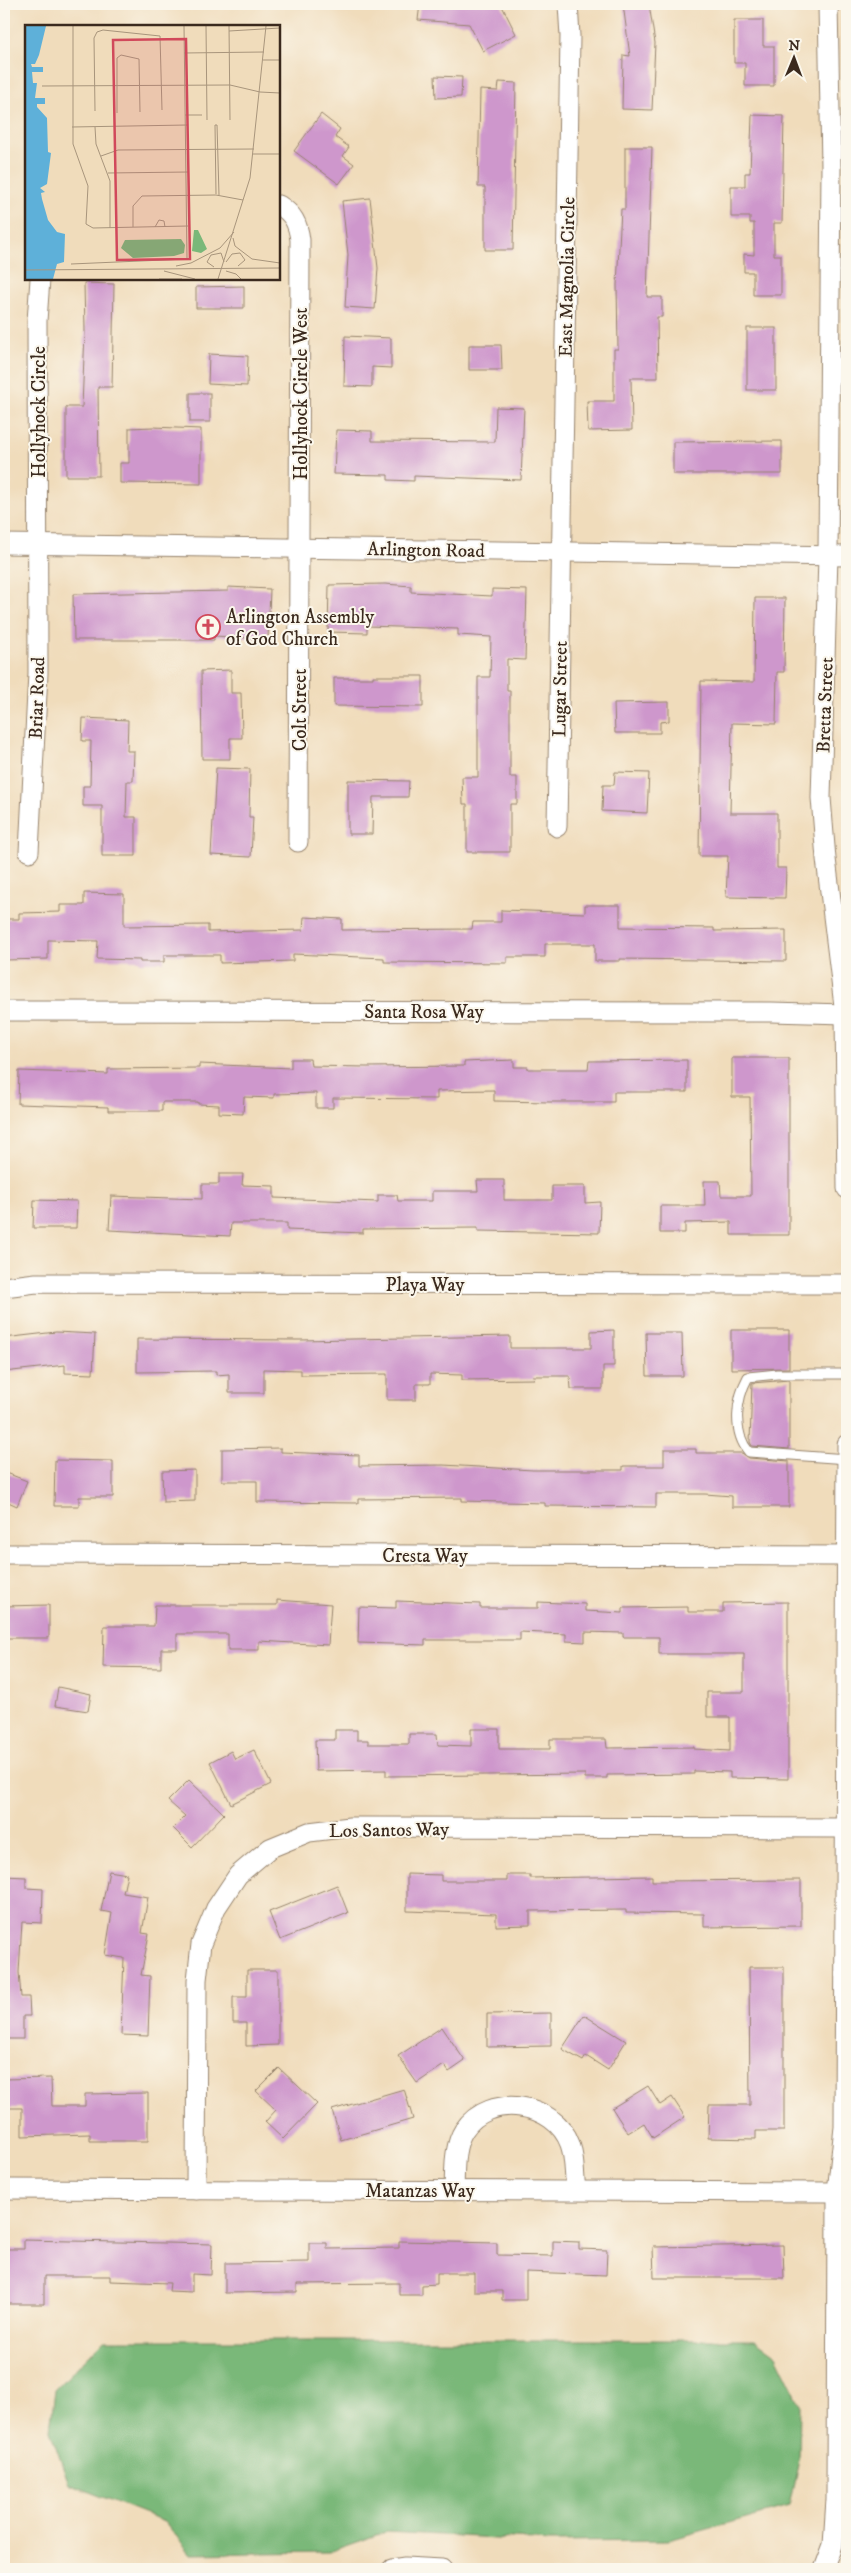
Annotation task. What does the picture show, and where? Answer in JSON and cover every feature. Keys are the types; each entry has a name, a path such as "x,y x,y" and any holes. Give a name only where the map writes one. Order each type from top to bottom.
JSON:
{"street":[{"name":"East Magnolia Circle","path":"562,550 570,36 568,4"},
{"name":"Bretta Street","path":"828,4 839,166 821,798 839,895 845,1014 847,1189"},
{"name":"Hollyhock Circle West","path":"284,208 298,226 300,240 300,548"},
{"name":"Hollyhock Circle","path":"39,544 38,321 40,280"},
{"name":"Arlington Road","path":"4,544 562,550 847,556"},
{"name":"Briar Road","path":"29,852 38,673 39,544"},
{"name":"Colt Street","path":"298,842 300,548"},
{"name":"Lugar Street","path":"557,827 562,550"},
{"name":"Santa Rosa Way","path":"4,1011 770,1012 845,1014"},
{"name":"Playa Way","path":"4,1288 36,1283 847,1284"},
{"path":"824,2569 833,2545 836,2499 844,2127 847,1828 847,1444"},
{"name":"Cresta Way","path":"4,1554 846,1556"},
{"name":"Los Santos Way","path":"196,2190 196,1980 201,1944 216,1908 238,1875 270,1848 309,1832 350,1827 847,1828"},
{"path":"454,2190 456,2153 464,2130 482,2114 504,2107 531,2107 556,2120 570,2144 576,2190"},
{"name":"Matanzas Way","path":"4,2189 576,2190 842,2193"},
{"path":"392,2569 405,2567 442,2569"}],"lane":[{"path":"847,1374 777,1374 748,1377 741,1389 738,1428 742,1444 749,1452 847,1459"}],"green space":[{"path":"104,2340 755,2340 776,2355 800,2404 799,2460 789,2506 668,2540 551,2541 386,2532 329,2552 191,2554 164,2521 69,2484 50,2430 55,2390"}],"building":[{"path":"420,4 501,4 516,34 483,51 469,24 418,20"},
{"path":"623,4 649,4 655,43 652,110 622,109 623,55 630,56"},
{"path":"734,20 763,20 763,46 774,46 774,86 745,86 745,63 734,63"},
{"path":"435,76 462,77 461,97 436,98"},
{"path":"499,82 516,83 513,250 485,250 485,187 478,187 480,90 498,91"},
{"path":"321,114 340,129 335,137 349,147 343,156 354,164 339,184 294,151"},
{"path":"752,115 784,116 782,223 774,223 774,255 781,255 781,295 753,295 753,272 744,272 744,254 754,255 754,223 750,223 750,217 731,217 731,186 745,186 745,173 750,173"},
{"path":"625,147 652,147 647,297 662,297 662,317 657,317 658,378 631,378 632,430 588,431 587,401 614,401 614,349 618,349 617,285 621,209 625,209"},
{"path":"370,198 378,268 375,309 345,307 348,255 342,201"},
{"path":"84,283 114,284 112,387 98,387 99,476 66,476 66,407 82,407 85,331"},
{"path":"244,286 244,308 196,308 196,287"},
{"path":"747,328 776,328 776,390 747,390"},
{"path":"345,336 391,338 391,368 372,367 372,387 344,386"},
{"path":"469,345 501,345 502,370 469,370"},
{"path":"209,354 248,356 247,386 208,384"},
{"path":"190,393 210,393 210,422 190,422"},
{"path":"496,407 524,408 521,480 414,476 414,481 388,480 388,475 334,474 336,430 372,431 372,441 495,442"},
{"path":"129,428 201,429 201,484 120,483 120,463 129,463"},
{"path":"782,441 782,474 673,474 673,442"},
{"path":"385,584 411,586 411,592 492,596 492,589 527,590 525,660 507,659 507,691 510,691 510,777 517,777 517,804 510,804 510,852 467,852 467,804 463,804 462,777 478,777 478,677 490,677 491,637 458,635 458,629 367,626 367,633 328,632 329,585"},
{"path":"228,587 270,589 268,639 214,636 214,640 74,640 73,594 228,591"},
{"path":"755,598 785,598 784,672 777,672 776,724 732,723 730,813 777,813 777,868 786,868 785,898 726,897 728,856 699,856 701,681 754,682"},
{"path":"231,670 231,693 241,693 242,738 230,738 230,759 202,759 201,671"},
{"path":"373,676 423,676 423,707 334,706 334,678 373,678"},
{"path":"669,702 669,721 660,722 660,733 615,733 614,703"},
{"path":"83,718 128,720 127,751 134,751 133,781 127,781 126,817 136,817 136,856 102,856 102,806 83,806 83,786 90,786 91,741 82,741"},
{"path":"216,768 250,769 249,817 253,817 251,857 211,855"},
{"path":"615,772 649,773 647,813 602,811 603,785 614,785"},
{"path":"348,780 409,781 408,797 373,797 372,834 348,834"},
{"path":"84,893 124,894 124,926 208,925 208,932 303,930 304,917 342,919 342,930 472,929 473,922 501,922 501,910 585,913 585,905 620,905 620,927 714,928 714,931 786,930 786,961 620,959 620,961 595,961 595,944 545,944 545,957 507,957 507,963 384,962 384,958 293,954 293,961 220,963 220,955 164,955 164,962 140,962 140,960 97,959 98,941 48,940 48,959 4,960 4,919 19,919 19,913 60,912 60,905 84,905"},
{"path":"732,1058 789,1058 789,1235 731,1235 731,1222 685,1223 685,1233 660,1233 660,1206 705,1206 704,1181 720,1181 721,1196 751,1196 750,1097 732,1097"},
{"path":"291,1059 310,1059 311,1066 366,1067 464,1066 464,1062 514,1060 514,1067 528,1067 528,1069 588,1069 589,1061 687,1060 687,1092 614,1092 614,1102 550,1102 494,1101 494,1090 437,1091 437,1099 333,1098 333,1108 316,1108 316,1093 274,1094 274,1098 244,1097 243,1114 219,1113 219,1105 198,1104 198,1102 162,1102 162,1111 108,1111 108,1107 18,1104 19,1071 108,1074 108,1069 199,1068 199,1064 291,1068"},
{"path":"219,1174 243,1174 242,1185 274,1186 274,1198 378,1202 378,1195 397,1195 398,1201 432,1201 432,1191 478,1191 477,1180 504,1180 504,1200 552,1200 552,1186 585,1186 585,1203 600,1202 599,1233 478,1231 478,1228 363,1229 363,1233 287,1230 287,1223 231,1223 230,1236 109,1230 111,1196 202,1199 202,1184 219,1184"},
{"path":"34,1200 77,1201 76,1228 33,1228"},
{"path":"614,1330 614,1366 603,1366 603,1389 571,1389 570,1376 533,1376 534,1379 462,1380 462,1375 430,1374 430,1384 416,1384 416,1400 387,1400 387,1374 301,1375 301,1370 264,1369 264,1393 229,1393 229,1374 216,1375 216,1371 137,1372 137,1339 300,1340 510,1336 510,1348 591,1348 591,1331"},
{"path":"731,1330 789,1330 789,1368 731,1369"},
{"path":"56,1332 95,1334 93,1374 65,1373 65,1365 4,1372 4,1338"},
{"path":"646,1333 682,1333 683,1376 647,1376"},
{"path":"789,1380 789,1449 752,1446 750,1442 752,1383"},
{"path":"281,1448 281,1452 359,1455 359,1466 443,1465 533,1470 623,1470 623,1466 664,1466 664,1449 696,1449 696,1453 742,1453 749,1458 789,1461 789,1507 732,1507 732,1496 705,1494 656,1494 656,1507 545,1506 545,1503 462,1501 462,1498 358,1499 358,1503 257,1502 257,1481 222,1481 222,1449"},
{"path":"55,1460 113,1461 113,1497 79,1497 79,1506 54,1506"},
{"path":"195,1470 195,1501 163,1502 162,1471"},
{"path":"4,1472 27,1481 17,1506 4,1500"},
{"path":"277,1600 331,1604 328,1645 259,1641 259,1650 228,1650 228,1634 177,1634 177,1649 161,1649 161,1668 103,1667 104,1626 154,1626 155,1605 277,1605"},
{"path":"396,1601 480,1604 480,1608 538,1608 538,1602 585,1604 585,1611 623,1613 623,1608 688,1607 688,1612 723,1612 723,1603 788,1602 788,1779 730,1778 730,1772 694,1771 694,1774 607,1775 607,1778 585,1778 585,1774 386,1776 386,1770 316,1771 315,1740 335,1740 335,1730 357,1730 357,1740 368,1740 368,1744 409,1744 409,1734 437,1734 438,1745 471,1746 471,1729 499,1729 499,1749 550,1749 550,1739 606,1739 607,1748 694,1747 694,1749 730,1751 730,1717 707,1717 707,1692 744,1692 744,1654 659,1654 659,1637 623,1637 623,1633 585,1632 585,1642 566,1641 566,1634 520,1632 520,1640 425,1640 425,1645 358,1643 359,1607 396,1608"},
{"path":"49,1605 49,1638 4,1638 4,1606"},
{"path":"58,1687 91,1694 88,1711 55,1706"},
{"path":"254,1750 271,1784 231,1804 210,1762 231,1751 235,1759"},
{"path":"189,1780 224,1814 192,1847 173,1828 185,1816 168,1801"},
{"path":"109,1871 127,1874 123,1893 148,1897 142,1933 149,1934 141,1975 150,1976 148,2036 121,2035 124,1958 105,1955 112,1913 101,1911"},
{"path":"407,1874 441,1875 441,1881 507,1881 507,1875 530,1875 530,1878 652,1876 652,1881 801,1880 801,1926 704,1927 704,1914 626,1913 626,1910 530,1911 530,1925 496,1926 496,1914 407,1911"},
{"path":"4,1876 26,1877 26,1888 43,1889 42,1923 22,1922 19,1972 21,1997 29,1997 30,2016 23,2016 23,2039 4,2039"},
{"path":"337,1885 348,1913 280,1940 269,1912"},
{"path":"749,1967 784,1967 784,2131 756,2131 756,2139 708,2138 709,2105 750,2105"},
{"path":"247,1970 278,1970 278,2045 246,2046 246,2023 233,2023 233,1997 247,1997"},
{"path":"551,2013 551,2046 487,2047 487,2014"},
{"path":"584,2015 626,2041 608,2070 586,2056 583,2061 562,2049"},
{"path":"442,2027 465,2061 449,2072 444,2065 417,2083 398,2056"},
{"path":"279,2068 317,2104 283,2139 265,2122 276,2110 256,2091"},
{"path":"51,2078 52,2106 85,2106 85,2094 148,2093 148,2141 90,2141 90,2134 22,2136 22,2108 4,2108 4,2079"},
{"path":"648,2086 660,2105 672,2097 685,2117 653,2138 644,2123 628,2133 612,2108"},
{"path":"404,2089 413,2119 341,2140 332,2110"},
{"path":"24,2240 212,2244 211,2275 192,2274 192,2292 169,2291 170,2283 110,2281 110,2276 44,2276 44,2304 4,2304 4,2249 24,2249"},
{"path":"399,2241 497,2243 497,2255 553,2256 553,2241 579,2242 579,2249 607,2250 606,2275 526,2272 526,2300 502,2300 502,2291 474,2291 474,2273 437,2273 437,2284 422,2285 422,2295 399,2295 399,2283 297,2284 297,2292 225,2293 225,2263 309,2262 309,2243 327,2243 327,2249 399,2248"},
{"path":"783,2245 784,2278 654,2278 653,2247"}],"place":[{"name":"Arlington Assembly of God Church","path":"208,627"}]}
